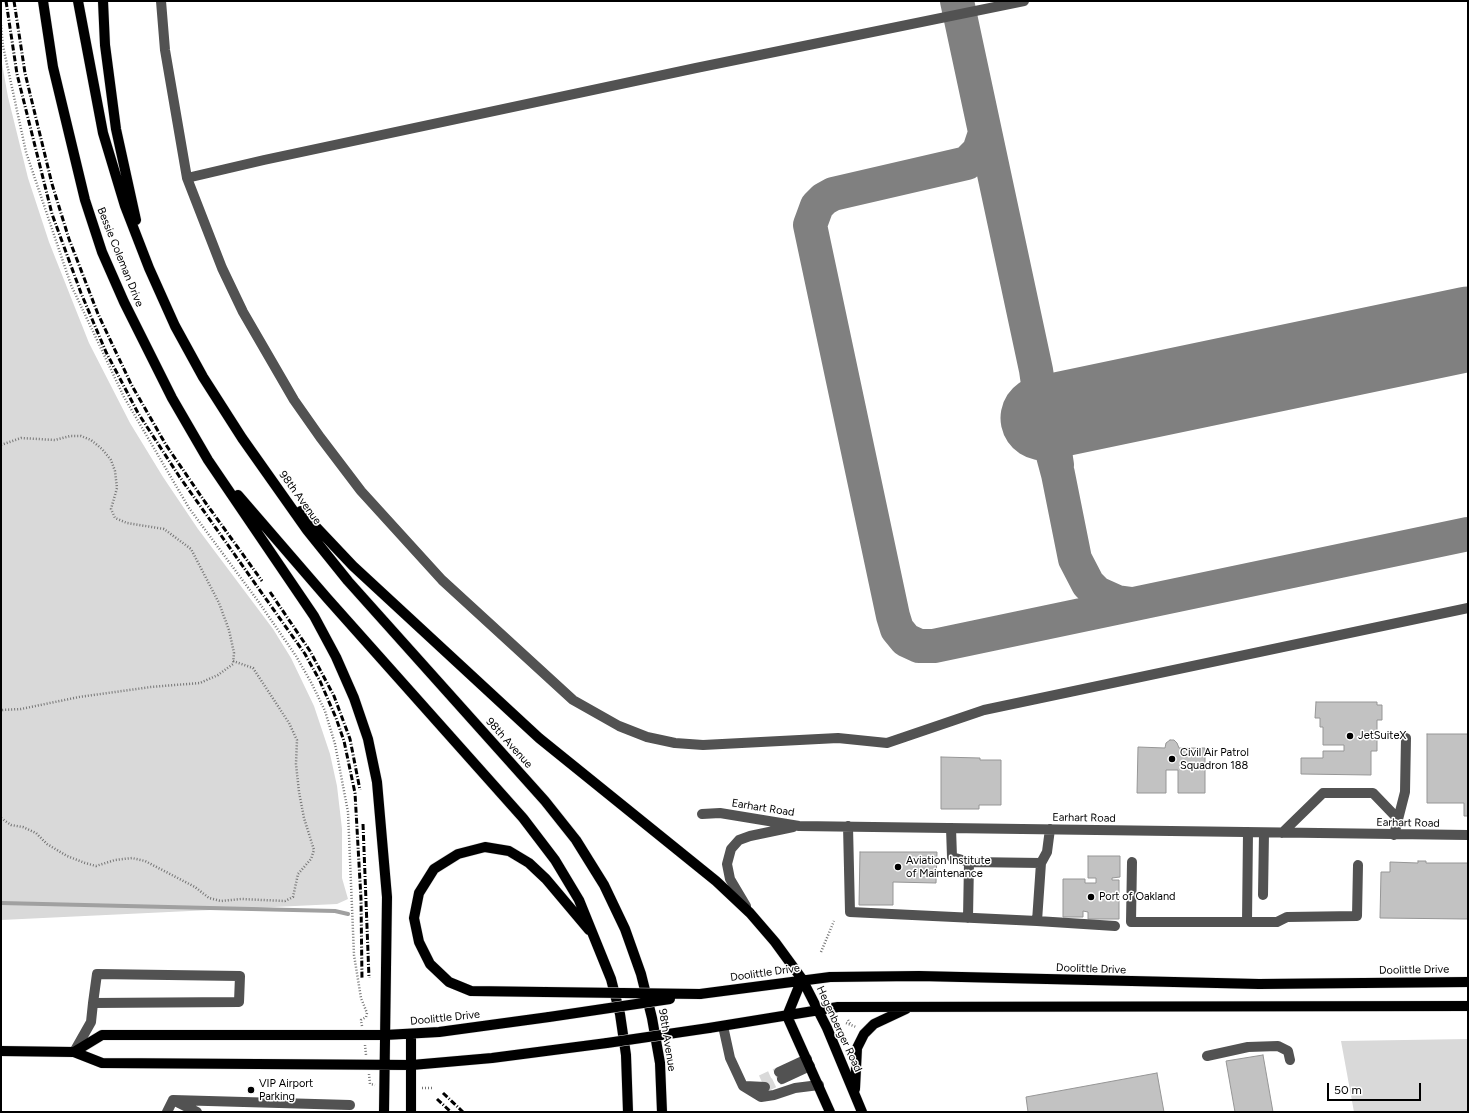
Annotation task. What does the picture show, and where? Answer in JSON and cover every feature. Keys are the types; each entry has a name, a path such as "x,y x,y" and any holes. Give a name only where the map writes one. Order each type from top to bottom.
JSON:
{"main road":[{"name":"Bessie Coleman Drive","path":"43,1 53,67 85,200 102,252 147,352 208,460"},
{"name":"Bessie Coleman Drive","path":"78,1 102,133 125,206 149,268 175,326 203,377 242,438"},
{"path":"103,1 105,45 116,129 131,198 149,268"},
{"path":"242,438 312,524 353,566 539,738 716,881 750,913 775,942 802,979"},
{"name":"98th Avenue","path":"242,438 307,530 348,581 545,801 576,840 604,885 625,929 641,974 652,1018 660,1063 662,1112"},
{"path":"208,460 326,598 523,818 559,866 579,900 611,979 620,1014 626,1055 628,1112"},
{"path":"208,460 314,616 336,657 354,698 368,739 377,782 387,897 385,1035 383,1065 384,1112"},
{"path":"596,940 546,880 529,863 508,852 485,847 458,854 434,869 419,893 414,918 419,942 430,964 449,982 471,991 700,994"},
{"name":"Doolittle Drive","path":"74,1052 102,1035 385,1035 439,1032 830,976 919,976 1252,984 1468,982"},
{"name":"Hegenberger Road","path":"802,979 819,1010 862,1112"},
{"name":"Hegenberger Road","path":"787,1016 802,979"},
{"path":"1,1051 74,1052 102,1063 383,1065 412,1064 556,1051 838,1007 1468,1006"},
{"path":"855,1093 857,1048 864,1034 874,1024 910,1007"},
{"path":"787,1016 830,1112"},
{"path":"411,1034 411,1112"}],"street":[{"path":"161,1 165,50 187,178 222,268 247,318 294,400 361,491 442,580 573,700 619,726 647,737 674,743 703,745 838,738 887,743 984,710 1468,608"},
{"path":"187,178 264,160 696,68 1024,1"},
{"path":"1394,835 1405,792 1406,738"},
{"path":"1282,833 1323,793 1373,793 1398,819"},
{"name":"Earhart Road","path":"702,814 720,813 799,826 1468,835"},
{"path":"750,913 730,879 727,864 731,849 739,840 750,836 799,826"},
{"path":"848,826 850,912 1115,926"},
{"path":"951,828 952,858 969,862 1041,863"},
{"path":"1037,921 1041,863 1047,852 1050,829"},
{"path":"1247,922 1248,832"},
{"path":"1263,895 1264,833"},
{"path":"968,918 969,862"},
{"path":"1132,862 1131,922 1277,922 1287,917 1357,916 1358,865"},
{"path":"74,1052 91,1022 92,1003 97,974 240,976 239,1002 92,1003"},
{"path":"723,1026 730,1058 743,1086 761,1097 774,1095 795,1088 819,1085"},
{"path":"1207,1056 1248,1047 1278,1046 1288,1051 1290,1060"},
{"path":"780,1076 809,1063"},
{"path":"743,1086 763,1083"},
{"path":"173,1100 350,1105"},
{"path":"167,1112 173,1100"},
{"path":"173,1100 196,1112"}],"path":[{"path":"1,25 3,46 26,152 71,285 124,397 189,508 258,601 296,656 325,712 335,744 348,812 354,955 361,998 367,1013 366,1017 362,1020"},
{"path":"1,445 21,438 55,440 70,436 81,436 91,440 102,449 111,460 115,471 116,488 111,509 115,518 128,523 164,529 191,549 202,568 229,630 233,661 233,664 218,675 200,683 151,687 79,697 21,709 1,710"},
{"path":"1,818 11,825 23,827 36,833 47,844 67,856 85,863 96,866 115,860 132,858 145,861 195,887 209,898 221,901 241,899 285,901 293,897 298,874 310,859 314,850 304,818 299,792 296,764 297,740 289,723 253,668 233,661"},
{"path":"821,952 834,921"},
{"path":"848,1020 851,1025"},
{"path":"846,1024 858,1028"},
{"path":"363,1035 367,1065"}],"shaded area":[{"path":"1,58 8,97 28,178 49,242 89,343 130,423 163,477 198,529 273,629 291,658 314,706 330,754 337,786 342,829 342,878 348,899 337,904 1,920"},
{"path":"1468,1039 1468,1112 1354,1112 1341,1041"}],"building":[{"name":"JetSuiteX","path":"1316,702 1377,702 1377,705 1382,705 1382,720 1377,720 1377,751 1371,751 1371,775 1301,774 1301,758 1323,758 1323,751 1344,751 1344,745 1323,745 1323,727 1320,727 1320,718 1315,718"},
{"path":"1427,734 1468,734 1468,816 1464,816 1464,803 1427,803"},
{"name":"Civil Air Patrol Squadron 188","path":"1170,740 1174,740 1179,748 1205,748 1205,793 1178,793 1178,770 1166,770 1166,793 1137,793 1138,747 1165,748 1166,743"},
{"path":"941,757 1001,760 1001,805 979,805 979,809 941,809"},
{"name":"Aviation Institute of Maintenance","path":"860,852 937,852 936,883 893,882 893,905 859,905"},
{"name":"Port of Oakland","path":"1088,856 1120,856 1120,877 1112,878 1112,880 1119,880 1119,919 1088,919 1088,912 1083,911 1083,917 1063,917 1063,879 1085,879 1085,883 1096,883 1096,878 1088,878"},
{"path":"1418,861 1426,861 1426,863 1468,863 1468,919 1380,918 1381,872 1390,872 1390,862 1418,863"},
{"path":"1263,1055 1273,1112 1235,1112 1226,1061"},
{"path":"1157,1073 1164,1112 1028,1112 1026,1097"}],"waterway":[{"path":"1,903 335,911 348,914"}],"taxiway":[{"path":"957,1 1036,370 1043,418 1058,474 1075,559 1088,584 1097,593 1117,602 1132,604"},
{"path":"985,133 979,151 967,163 833,194 824,199 817,206 810,225 893,616 897,629 906,640 919,646 934,646 1468,534"},
{"path":"1057,465 1054,445 1059,433 1071,421 1097,407"}],"runway":[{"path":"1043,418 1468,329"}],"tunnel":[{"path":"761,1080 779,1072"},
{"path":"765,1087 782,1079"}],"railway":[{"path":"6,1 17,74 52,214 81,293 106,352 138,413 179,476 305,654 320,681 336,718 344,741 355,793 361,899 362,979"},
{"path":"14,1 25,73 52,184 69,239 98,314 131,384 166,445 262,581"},
{"path":"270,592 310,651 334,696 350,739 360,790"},
{"path":"363,824 369,978"},
{"path":"443,1093 463,1112"},
{"path":"437,1099 451,1112"}],"place":[{"name":"JetSuiteX","path":"1350,736"},
{"name":"Civil Air Patrol Squadron 188","path":"1172,759"},
{"name":"Aviation Institute of Maintenance","path":"898,867"},
{"name":"Port of Oakland","path":"1091,897"},
{"name":"VIP Airport Parking","path":"251,1090"}]}
